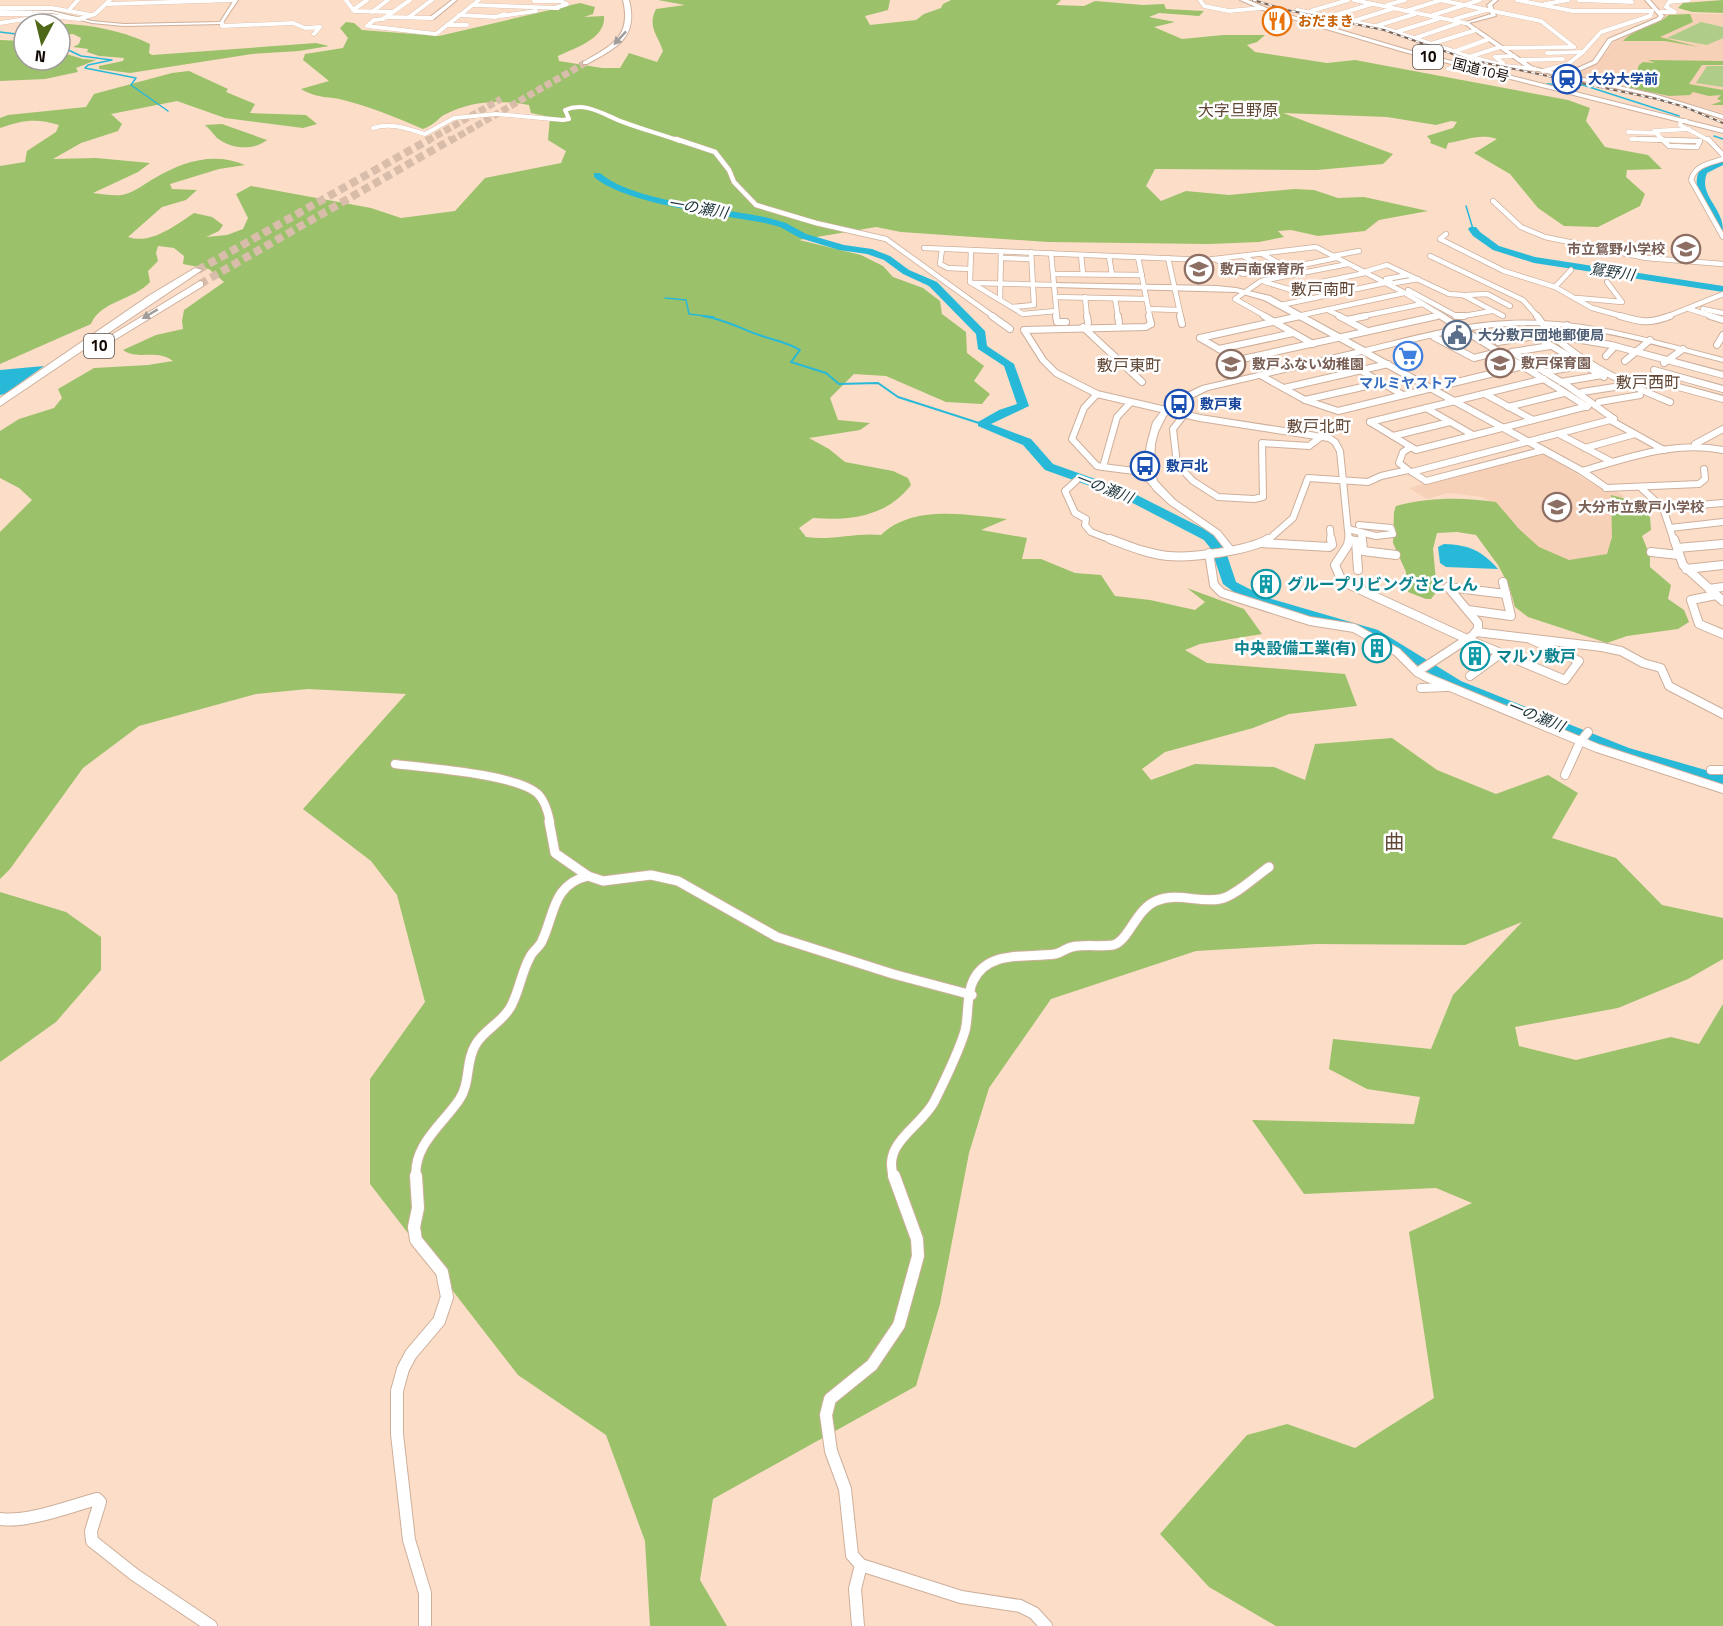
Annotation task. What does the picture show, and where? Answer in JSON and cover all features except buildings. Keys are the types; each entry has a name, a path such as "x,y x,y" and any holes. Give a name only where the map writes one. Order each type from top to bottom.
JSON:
{"highway":[{"path":"620,0 623,14 621,22"},
{"path":"585,63 612,47 625,34 631,19 626,0"},
{"name":"国道10号","path":"1243,0 1262,8 1461,65 1721,131"},
{"name":"10","path":"0,403 160,292 198,270"},
{"name":"10","path":"0,413 132,325 200,284"}],"street":[{"path":"5,0 0,9 52,12 124,26 293,23 305,28 320,27 315,34"},
{"path":"13,10 23,0"},
{"path":"34,7 41,0"},
{"path":"52,8 60,0"},
{"path":"69,10 78,0"},
{"path":"72,20 94,16 101,12 109,2 236,0"},
{"path":"222,23 236,0"},
{"path":"346,0 353,10 393,12"},
{"path":"353,10 367,0"},
{"path":"372,12 388,0"},
{"path":"387,17 410,0"},
{"path":"409,17 432,0"},
{"path":"415,31 455,0"},
{"path":"432,18 387,17 374,20 367,26 436,34 478,0"},
{"path":"528,6 535,0"},
{"path":"1200,0 1201,5 1205,7 1227,11 1262,8"},
{"path":"1308,12 1348,0"},
{"path":"1353,0 1372,2 1394,9 1463,23 1535,69"},
{"path":"1383,6 1405,0"},
{"path":"1406,11 1441,0 1491,10 1541,21 1574,47"},
{"path":"1430,16 1480,0"},
{"path":"1414,38 1494,15 1489,5 1496,0"},
{"path":"1517,0 1573,11 1652,11 1650,16 1601,32 1583,52 1568,64 1543,71"},
{"path":"1535,5 1568,0"},
{"path":"1579,0 1630,1 1636,6"},
{"path":"1647,0 1660,12 1675,12 1666,7 1669,2 1689,0"},
{"path":"459,15 501,16 558,8 567,3 526,1"},
{"path":"1332,16 1372,2"},
{"path":"1551,3 1578,7 1653,6"},
{"path":"473,4 558,8"},
{"path":"501,16 513,6"},
{"path":"13,10 34,7 52,8 94,16"},
{"path":"1353,21 1394,9"},
{"path":"13,10 26,12"},
{"path":"466,10 507,11"},
{"path":"1297,10 1376,26 1431,45 1505,66 1565,75 1661,98 1722,116"},
{"path":"1452,20 1491,10"},
{"path":"1565,75 1593,63 1610,40 1654,21 1662,16 1660,12"},
{"path":"1376,26 1418,13"},
{"path":"380,28 396,17"},
{"path":"397,31 414,18"},
{"path":"1396,32 1440,18"},
{"path":"454,20 481,21"},
{"path":"447,25 467,26"},
{"path":"1431,45 1476,30"},
{"path":"1453,51 1489,39"},
{"path":"1471,56 1501,48 1588,46"},
{"path":"1568,64 1519,60 1495,57 1506,64 1519,60 1583,52"},
{"path":"1519,60 1576,58"},
{"path":"1449,69 1461,65"},
{"path":"373,128 398,126 425,134 456,117 498,114 563,120 569,118 564,110 572,107 606,113 621,121 715,152 729,170 734,182 756,205 816,223 886,239 1010,329"},
{"path":"1683,121 1680,125 1709,140 1723,157 1701,166 1693,172 1691,180 1723,237"},
{"path":"1631,139 1661,140 1700,141 1687,129 1654,130 1661,140"},
{"path":"1628,132 1677,134"},
{"path":"1493,201 1521,227 1545,237 1646,258 1723,264"},
{"path":"1446,234 1440,239 1504,271 1555,287 1592,308 1646,323 1655,322 1723,294"},
{"path":"924,248 971,250 1001,255 1031,256 1051,253 1215,259 1316,247 1405,293 1458,317 1493,311"},
{"path":"942,249 940,264 948,268 970,269"},
{"path":"970,282 971,250"},
{"path":"1288,250 1295,255"},
{"path":"1287,268 1359,251"},
{"path":"1051,253 1057,322 1146,327 1151,324"},
{"path":"1261,254 1298,274"},
{"path":"1000,300 1001,255"},
{"path":"1081,255 1083,274"},
{"path":"1011,307 1034,305 1031,256"},
{"path":"1109,256 1112,275"},
{"path":"1215,259 1243,274 1266,269 1242,256"},
{"path":"1430,256 1523,300 1533,309 1541,323 1554,337 1613,377 1670,402"},
{"path":"1138,257 1151,324"},
{"path":"1167,258 1182,324"},
{"path":"1303,259 1310,263"},
{"path":"1313,344 1235,299 1261,281 1348,264"},
{"path":"1288,289 1388,265 1452,295"},
{"path":"1555,287 1571,270"},
{"path":"1053,273 1142,276"},
{"path":"1409,274 1386,279 1412,292 1441,315 1498,352 1526,364"},
{"path":"1395,283 1418,279"},
{"path":"1261,281 1288,289 1308,299"},
{"path":"970,282 1174,287 1246,292 1268,298 1364,350 1582,471 1606,488 1699,484 1705,479 1704,468"},
{"path":"970,282 1023,314 1056,311"},
{"path":"1574,298 1622,302 1607,282"},
{"path":"1281,305 1385,283"},
{"path":"1412,292 1436,288"},
{"path":"1405,293 1200,338 1238,360 1441,315"},
{"path":"1347,320 1452,295 1487,294 1509,305 1486,307"},
{"path":"1463,295 1503,315"},
{"path":"1055,297 1146,298"},
{"path":"1085,297 1086,325 1142,382"},
{"path":"1115,298 1119,323"},
{"path":"1477,303 1499,300"},
{"path":"1691,308 1723,313"},
{"path":"1691,308 1723,320"},
{"path":"1148,309 1179,310"},
{"path":"1328,310 1367,332"},
{"path":"1151,324 1119,323 1024,330 1037,353 1049,367 1065,379 1097,393 1130,403 1217,422 1329,438 1338,446 1348,529 1348,540 1335,565 1340,577 1348,584 1467,639 1565,680 1579,661 1530,639"},
{"path":"1229,551 1217,533 1163,494 1152,481 1150,473 1149,459 1154,429 1166,410 1182,398 1205,388 1462,328 1503,323 1541,323 1611,331 1723,360"},
{"path":"1567,325 1569,338 1615,346 1723,375"},
{"path":"1219,349 1293,333"},
{"path":"1717,345 1723,335"},
{"path":"1498,342 1535,336 1640,395"},
{"path":"1434,337 1474,358 1498,352"},
{"path":"1625,361 1650,340"},
{"path":"1544,450 1426,481 1412,472 1614,419 1564,393 1512,352 1550,346"},
{"path":"1606,356 1615,346"},
{"path":"1683,350 1645,378 1723,399"},
{"path":"1262,376 1305,400 1338,411 1526,364 1569,356"},
{"path":"1284,388 1388,364"},
{"path":"1585,365 1485,394 1370,422 1416,450 1589,406"},
{"path":"1360,370 1403,395"},
{"path":"1654,370 1723,389"},
{"path":"1561,382 1602,375"},
{"path":"1544,376 1561,382 1589,406"},
{"path":"1305,400 1380,383"},
{"path":"1582,392 1621,386"},
{"path":"1097,393 1084,410 1072,439 1097,466 1150,473"},
{"path":"1508,407 1564,393"},
{"path":"1485,394 1533,420"},
{"path":"1599,402 1648,394"},
{"path":"1103,467 1117,417 1130,403"},
{"path":"1426,408 1473,435"},
{"path":"1184,415 1173,429 1177,465 1193,481 1218,497 1259,499 1263,497 1262,443 1309,446 1322,436"},
{"path":"1610,420 1664,451"},
{"path":"1393,436 1450,422"},
{"path":"1696,447 1695,444 1723,429"},
{"path":"1559,434 1612,462"},
{"path":"1585,448 1635,434"},
{"path":"1705,439 1723,437"},
{"path":"1261,543 1293,518 1308,478 1368,482 1381,476 1408,470 1399,464 1403,452 1411,447"},
{"path":"1582,471 1658,450 1696,447 1723,450"},
{"path":"1076,482 1065,491 1065,494 1075,513 1086,519 1085,525 1091,532 1142,551 1169,556 1229,551 1261,543 1329,547 1332,545 1330,529"},
{"path":"1640,487 1663,508 1686,569 1723,601"},
{"path":"1663,508 1723,503"},
{"path":"1670,528 1723,522"},
{"path":"1348,529 1362,534 1387,536 1393,534 1391,528 1359,525"},
{"path":"1362,534 1363,551 1396,555"},
{"path":"1348,540 1356,541 1358,570"},
{"path":"1651,552 1678,552 1723,544"},
{"path":"1211,553 1212,584 1222,593 1310,621 1353,628 1397,652 1418,672 1449,687 1723,789"},
{"path":"1686,569 1723,565"},
{"path":"1468,610 1511,616 1503,582"},
{"path":"1418,672 1478,629 1478,623 1448,587 1506,594"},
{"path":"1709,589 1723,587"},
{"path":"1716,595 1691,600 1699,624 1723,634"},
{"path":"1476,632 1621,651 1642,663 1661,668 1669,686 1723,714"},
{"path":"1470,676 1500,654"},
{"path":"1421,688 1449,687"},
{"path":"1565,775 1584,736"},
{"path":"395,764 498,777 536,792 547,808 555,853 588,876 603,881 651,875 678,881 713,898 777,937 893,974 972,995"},
{"path":"1711,770 1723,770"},
{"path":"1046,1626 1034,1613 1020,1606 962,1597 861,1565 852,1555 845,1489 831,1451 826,1415 830,1398 872,1365 900,1325 918,1256 917,1239 892,1172 892,1155 899,1141 932,1105 942,1085 965,1030 973,981 986,966 1005,957 1057,954 1070,947 1096,944 1113,945 1122,940 1139,913 1156,901 1180,896 1216,900 1225,898 1269,867"},
{"path":"425,1626 425,1593 408,1540 397,1434 397,1391 403,1369 411,1354 439,1321 447,1297 442,1272 416,1240 414,1227 418,1208 415,1167 428,1137 454,1109 460,1099 467,1082 470,1057 476,1043 500,1022 511,1007 530,956 541,944 555,901 580,878 588,876"},
{"path":"0,1519 7,1520 42,1514 97,1499 100,1502 92,1531 92,1541 135,1575 211,1626"},
{"path":"858,1626 855,1589 861,1565"}],"shaded area":[{"path":"1664,13 1723,14 1723,113 1642,91 1562,76 1596,61 1614,42 1630,32 1659,22"},
{"name":"大分市立敷戸小学校","path":"1540,452 1603,490 1613,489 1624,496 1619,502 1614,555 1576,562 1537,551 1498,506 1482,497 1448,493 1427,499 1409,488"}],"green space":[{"path":"658,0 890,0 888,10 865,16 870,25 916,20 924,14 941,8 943,4 951,0 1061,0 1056,5 1084,6 1095,1 1143,5 1164,4 1166,9 1204,11 1199,16 1159,13 1149,17 1175,22 1154,27 1182,39 1223,35 1265,35 1257,42 1247,45 1255,52 1327,63 1355,60 1568,100 1590,108 1586,121 1605,147 1648,155 1662,169 1627,170 1626,177 1645,194 1640,206 1598,227 1564,226 1538,208 1510,174 1474,153 1497,139 1472,138 1448,143 1446,149 1430,143 1427,136 1453,128 1457,122 1451,121 1436,125 1387,117 1283,113 1393,154 1383,164 1317,170 1155,169 1146,186 1161,201 1186,191 1229,195 1294,189 1314,190 1338,198 1364,197 1428,211 1379,220 1365,231 1318,236 1291,230 1278,231 1284,237 1259,242 1209,244 1048,242 901,232 876,227 799,240 861,255 883,266 893,277 923,288 940,301 942,314 966,332 967,353 984,366 974,381 990,394 982,404 946,402 886,376 854,374 830,398 838,420 870,423 860,430 809,438 829,449 845,462 893,471 908,478 911,485 890,504 867,515 840,519 813,518 799,528 806,537 825,538 881,535 894,525 924,515 958,514 1007,519 981,530 1027,538 1022,559 1041,559 1075,573 1101,575 1115,596 1150,600 1195,610 1205,602 1187,588 1244,609 1262,634 1200,644 1185,650 1207,663 1345,674 1357,706 1289,714 1253,728 1165,752 1142,769 1151,780 1195,764 1274,767 1305,780 1315,744 1392,738 1437,770 1496,794 1548,775 1578,793 1552,838 1616,858 1662,905 1723,918 1723,959 1688,979 1618,1008 1515,1027 1519,1046 1576,1060 1671,1037 1699,1044 1723,1004 1723,1626 1276,1626 1209,1587 1160,1534 1247,1435 1287,1424 1355,1448 1434,1398 1409,1232 1472,1203 1436,1188 1304,1194 1252,1120 1414,1124 1420,1097 1367,1089 1329,1069 1333,1039 1431,1049 1453,995 1522,922 1465,945 1316,944 1196,951 1051,999 989,1088 969,1153 940,1304 916,1386 713,1499 700,1580 727,1626 650,1626 645,1541 606,1435 518,1375 370,1184 370,1079 425,1002 397,895 371,861 303,809 406,694 308,689 256,694 139,726 83,768 10,869 0,879 0,532 32,500 19,488 0,478 0,431 19,419 54,408 62,398 58,389 94,368 173,361 160,355 135,355 123,350 156,335 183,329 184,310 224,282 209,269 183,264 184,256 174,248 158,246 156,253 158,261 148,271 150,282 143,288 109,305 95,316 91,324 0,364 0,166 25,162 27,151 56,132 59,125 44,121 30,121 0,128 0,118 8,115 86,107 94,94 172,73 189,71 228,89 226,92 255,104 250,113 306,115 317,124 303,128 225,118 177,101 111,114 122,124 118,131 81,143 53,159 96,158 150,163 138,172 93,193 127,194 166,172 199,160 222,159 245,165 219,169 170,184 172,189 197,190 186,200 162,207 128,237 137,239 163,232 194,213 212,217 223,225 219,231 206,237 227,235 243,229 248,218 236,194 251,186 371,208 401,218 455,211 485,178 561,163 566,151 548,140 550,117 531,113 529,105 487,102 456,109 423,129 366,107 340,99 314,95 301,89 329,81 303,60 305,54 343,48 348,38 340,28 346,22 354,23 362,30 439,36 580,3 595,7 593,14 584,17 604,16 603,24 595,37 558,56 559,61 602,68 620,68 629,53 657,62 663,51 653,26 656,9 685,5"},
{"path":"1723,0 1723,13 1692,12 1678,8 1683,3"},
{"path":"1690,14 1693,22 1660,37 1699,47 1665,41 1623,41 1628,36 1669,15"},
{"path":"1701,22 1723,27 1723,38 1707,45 1667,38"},
{"path":"72,24 118,32 150,44 149,53 152,55 316,43 329,46 299,51 252,54 130,73 99,69 99,66 123,61 124,58 99,56 87,52 88,49 73,47 79,44 81,38 73,34"},
{"path":"0,40 12,40 12,72 72,72 72,56 96,60 76,68 78,72 45,79 0,81"},
{"path":"1648,60 1723,61 1723,65 1702,65 1689,84 1723,90 1723,105 1711,105 1722,101 1717,99 1721,95 1709,96 1693,92 1690,95 1669,96 1627,87 1642,79 1637,71 1639,65 1643,62 1655,63"},
{"path":"1707,66 1723,66 1723,87 1696,83"},
{"path":"222,124 267,140 255,146 235,146 217,138 205,125"},
{"path":"1611,495 1630,500 1650,517 1651,530 1642,536 1650,556 1650,567 1671,585 1668,599 1684,610 1689,622 1678,629 1627,636 1607,643 1528,617 1515,607 1509,586 1498,565 1476,535 1457,532 1437,533 1433,549 1437,591 1431,599 1408,592 1406,572 1393,543 1396,506 1446,499 1496,502 1519,529 1539,547 1569,560 1607,554 1612,537"},
{"path":"0,892 66,912 101,937 101,970 56,1022 0,1062"}],"water":[{"path":"44,366 5,394 0,395 0,370"},
{"path":"1444,544 1474,550 1486,557 1498,569 1446,567 1440,563 1438,547"}],"waterway":[{"path":"0,32 12,34"},
{"path":"72,52 81,56 112,60 88,65 85,68 136,78 131,85 168,111"},
{"path":"1547,84 1583,85 1679,116"},
{"path":"1714,136 1723,139"},
{"path":"1723,162 1703,171 1699,181 1702,192 1723,227"},
{"name":"一の瀬川","path":"597,175 606,183 659,201 766,220 783,225 803,236 842,248 869,251 887,258 906,272 933,284 981,333 982,347 1009,364 1023,406 1003,412 982,424 1027,442 1049,467 1125,494 1209,537 1218,549 1230,584 1235,588 1260,600 1373,633 1456,684 1623,751 1723,780"},
{"path":"1466,206 1473,229"},
{"name":"鴛野川","path":"1473,229 1476,234 1496,248 1534,260 1723,289"},
{"path":"665,298 686,300 689,314 714,317"},
{"path":"703,316 724,321 795,347 800,350 791,362 826,373 839,384 878,383 898,397 982,424"}],"tunnel":[{"path":"450,141 585,63"},
{"path":"427,141 501,99"},
{"path":"198,270 430,139"},
{"path":"200,284 452,139"}],"railway":[{"path":"1253,0 1287,10 1384,30 1467,59 1657,99 1685,107 1723,123"}],"place":[{"name":"おだまき","path":"1277,21"},
{"name":"大分大学前","path":"1567,79"},
{"name":"市立鴛野小学校","path":"1686,249"},
{"name":"敷戸南保育所","path":"1199,269"},
{"name":"大分敷戸団地郵便局","path":"1457,335"},
{"name":"マルミヤストア","path":"1408,356"},
{"name":"敷戸保育園","path":"1500,363"},
{"name":"敷戸ふない幼稚園","path":"1231,364"},
{"name":"敷戸東","path":"1179,404"},
{"name":"敷戸北","path":"1145,466"},
{"name":"大分市立敷戸小学校","path":"1557,507"},
{"name":"グループリビングさとしん","path":"1266,584"},
{"name":"中央設備工業(有)","path":"1377,648"},
{"name":"マルソ敷戸","path":"1475,656"}],"district":[{"name":"大字旦野原","path":"1238,110"},
{"name":"敷戸南町","path":"1323,289"},
{"name":"敷戸東町","path":"1129,365"},
{"name":"敷戸西町","path":"1648,382"},
{"name":"敷戸北町","path":"1319,426"},
{"name":"曲","path":"1394,842"}]}
